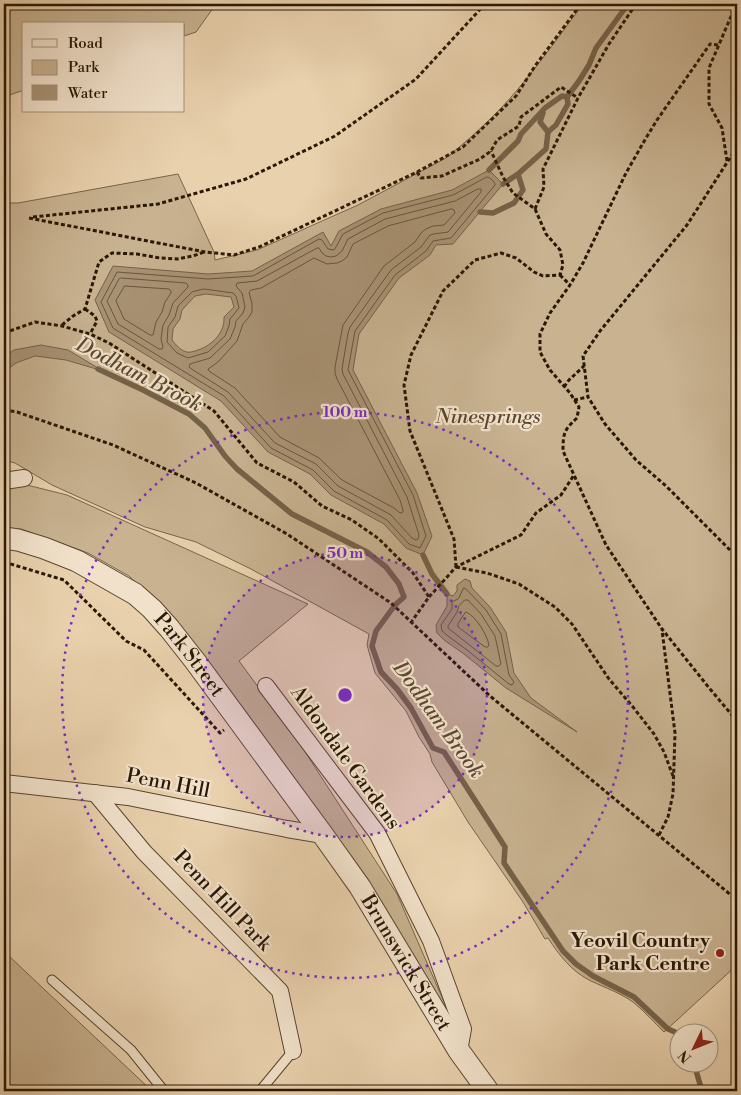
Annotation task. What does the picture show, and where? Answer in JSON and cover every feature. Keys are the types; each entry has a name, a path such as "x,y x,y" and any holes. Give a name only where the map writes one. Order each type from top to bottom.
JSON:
{"street":[{"path":"4,481 24,478"},
{"name":"Park Street","path":"4,538 44,548 77,561 135,594 152,609 195,661 323,835"},
{"name":"Aldondale Gardens","path":"266,686 377,833 431,941 463,1028 458,1051"},
{"name":"Penn Hill","path":"4,783 128,797 323,835"},
{"name":"Penn Hill Park","path":"95,793 144,852 280,991 293,1051"},
{"name":"Brunswick Street","path":"323,835 360,887 458,1051 488,1091"}],"lane":[{"path":"52,980 131,1050 164,1091"},
{"path":"260,1091 293,1051"}],"path":[{"path":"485,4 416,79 335,136 246,179 158,204 29,218 205,252 234,255 259,247 417,172 463,147 516,96 535,66 581,4"},
{"path":"535,210 544,187 543,169 578,98 636,4"},
{"path":"727,162 722,128 709,104 709,68 737,6"},
{"path":"718,45 710,44 653,126 626,173 592,245 570,285 550,312 540,334 540,352 550,370 579,407 578,418 570,424 563,435 563,451 606,545 662,628 737,721"},
{"path":"417,172 421,178 442,176 480,159 491,151 498,140 519,126 521,117 561,87 578,98"},
{"path":"737,146 686,225 600,331 583,356 588,397 605,424 636,460 666,486 737,557"},
{"path":"491,151 498,168 513,193 535,210 546,234 560,250 563,265 560,274"},
{"path":"62,326 73,316 85,309 99,262 112,253 177,259 205,252"},
{"path":"456,567 454,539 410,431 404,384 411,355 443,291 475,260 501,253 516,258 534,272 543,276 560,274"},
{"path":"560,274 570,285"},
{"path":"85,309 95,316 97,321 90,334"},
{"path":"4,333 35,322 62,326 90,334 109,343 214,411 257,463 294,482 322,506 352,520 380,539 413,573 429,597"},
{"path":"564,387 584,366"},
{"path":"574,400 588,397"},
{"path":"4,410 17,412 113,445 196,482 287,534 391,602 490,696 737,900"},
{"path":"412,621 429,597 456,567 521,535 536,513 561,495 574,475"},
{"path":"4,562 64,580 126,640 144,650 220,733 239,721"},
{"path":"456,567 487,573 519,584 555,607 572,624 609,680 654,734 664,752 673,776"},
{"path":"659,835 668,817 673,794 675,733 662,628"}],"green space":[{"path":"4,4 216,4 196,32 185,36 185,22 22,22 22,91 4,97"},
{"name":"Ninesprings","path":"583,4 737,4 737,965 675,1022 668,1022 668,1028 664,1032 633,1002 578,973 561,957 548,938 545,939 523,902 468,822 432,762 430,754 406,711 375,673 367,645 369,634 251,569 196,542 145,527 52,485 15,463 4,460 4,203 18,203 178,174 214,252 215,260 257,250 358,205 446,158 484,125 535,68"},
{"path":"27,485 67,495 308,604 239,661 298,741 397,894 451,1018 174,618 129,576 88,553 21,529 4,528 4,488"},
{"path":"10,957 152,1091 4,1091 4,963"}],"water":[{"path":"489,170 503,184 453,244 436,245 430,255 399,278 359,334 353,370 417,493 432,536 423,555 406,548 384,524 331,495 310,474 268,452 221,401 109,332 95,300 113,266 208,274 252,271 323,232 331,246 339,231 381,209 452,190","holes":["206,294 231,297 234,307 224,317 222,329 211,343 201,349 188,352 181,349 172,340 173,329 180,319 182,310 195,296"]},
{"path":"41,345 68,350 103,371 66,360 35,356 16,363 4,372 4,357 14,350"},
{"path":"465,579 470,581 472,588 490,607 506,632 514,673 531,698 577,732 506,688 437,633 436,625 447,606 447,594 453,596 457,591 457,585"}],"waterway":[{"path":"503,184 518,174 546,149 548,132 556,125 568,104 567,97 589,65 596,48 628,4"},
{"path":"489,170 518,141 521,134 545,108 562,96 567,97"},
{"path":"543,113 540,122 548,132"},
{"path":"480,212 493,213 514,203 523,190 518,174"},
{"name":"Dodham Brook","path":"98,369 189,414 205,428 237,469 292,514 367,552 386,567 399,584 404,597 395,605 376,631 372,646 381,672 411,708 433,748 444,752 505,847 504,863 563,951 576,964 593,976 634,997 668,1029"},
{"path":"423,555 432,574 447,594"},
{"name":"Dodham Brook","path":"696,1072 702,1091"}],"place":[{"name":"Yeovil Country Park Centre","path":"720,953"}]}
